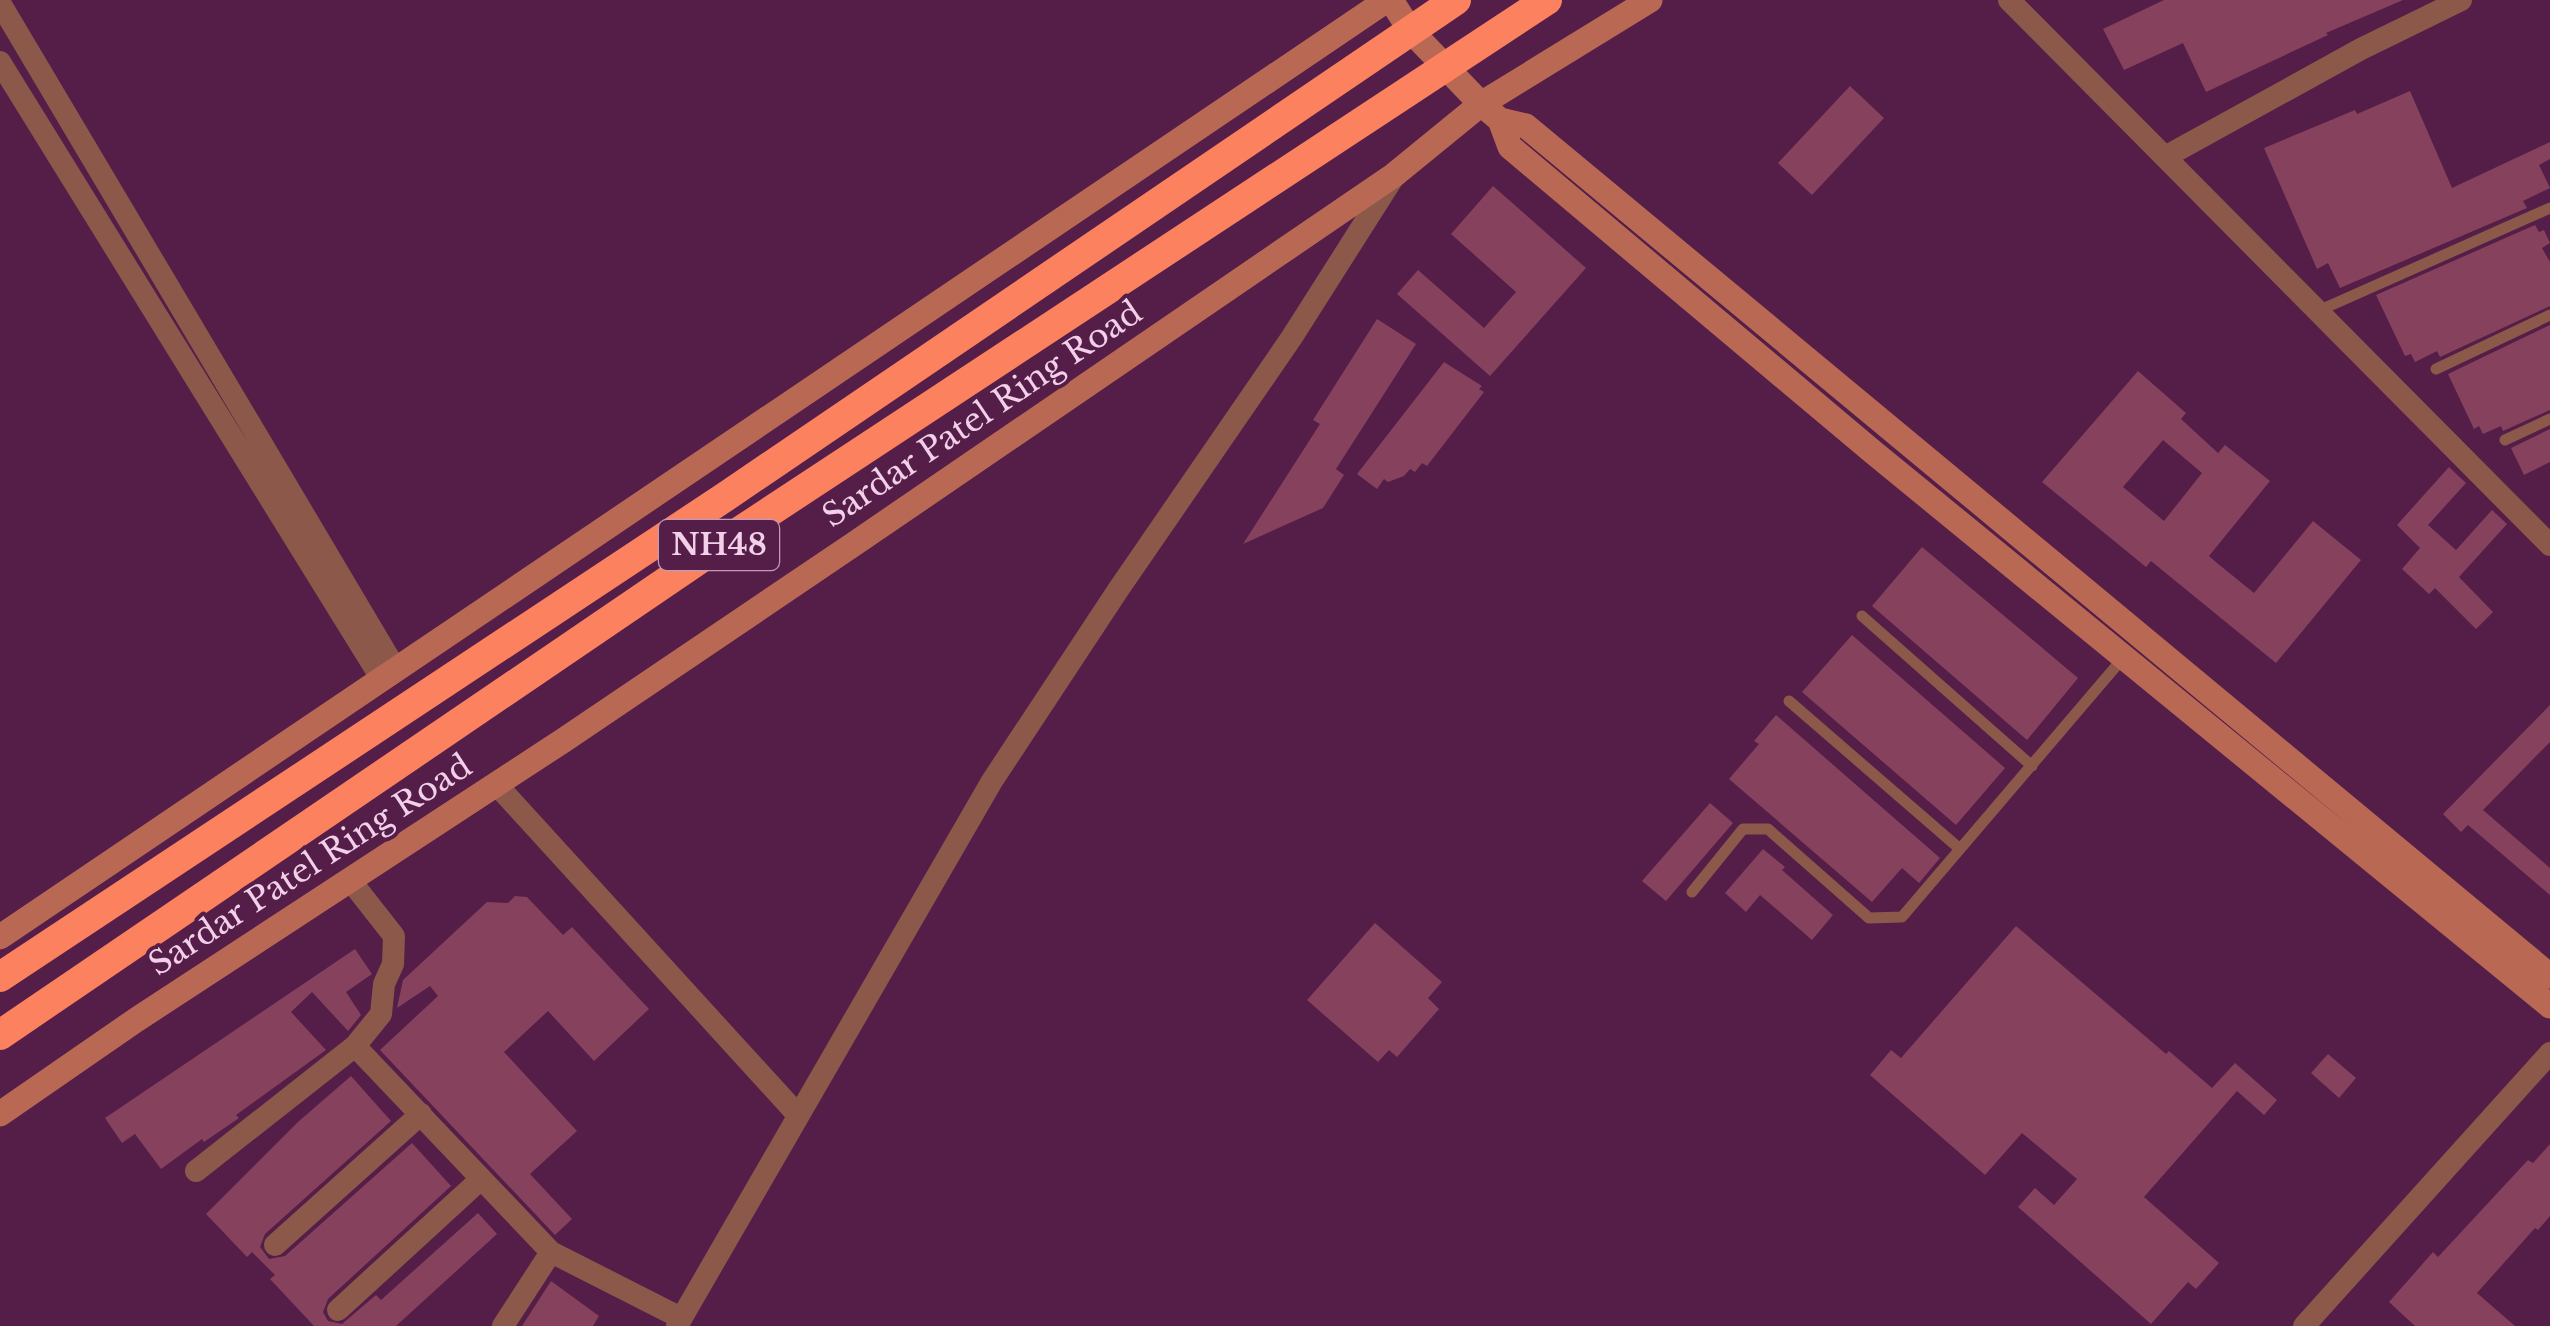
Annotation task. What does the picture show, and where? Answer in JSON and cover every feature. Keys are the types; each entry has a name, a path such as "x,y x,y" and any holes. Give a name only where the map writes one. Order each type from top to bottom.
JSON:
{"highway":[{"name":"NH48","path":"0,977 812,438 1456,0"},
{"name":"Sardar Patel Ring Road","path":"0,1035 833,470 1547,0"},
{"path":"812,438 833,470"}],"street":[{"path":"0,937 1389,0 1410,30 1490,112 1510,146 2089,630 2550,1006"},
{"name":"Sardar Patel Ring Road","path":"0,1114 496,784 1650,0"},
{"path":"2009,0 2550,545"},
{"path":"2166,157 2362,49 2461,0"},
{"path":"0,3 388,673"},
{"path":"0,62 388,673"},
{"path":"1490,112 1526,126 2550,976"},
{"path":"355,1046 551,1252 679,1322 992,780 1292,337 1394,175"},
{"path":"2089,630 2107,608"},
{"path":"496,784 797,1114"},
{"path":"196,1171 355,1046 382,1014 384,984 393,964 394,936 350,880"},
{"path":"2304,1326 2550,1053"},
{"path":"275,1245 421,1114"},
{"path":"338,1310 481,1179"},
{"path":"503,1326 551,1252"}],"lane":[{"path":"2318,312 2550,208"},
{"path":"2436,369 2550,315"},
{"path":"2505,440 2550,419"},
{"path":"1862,616 2032,766"},
{"path":"1692,892 1743,829 1768,830 1869,918 1902,918 2123,658"},
{"path":"1790,701 1960,850"}],"building":[{"path":"2164,0 2403,0 2206,92 2183,43 2124,70 2103,29"},
{"path":"1850,86 1884,118 1812,195 1778,163"},
{"path":"2410,91 2452,188 2550,142 2550,159 2539,165 2550,188 2523,201 2527,208 2340,288 2328,263 2317,269 2264,148"},
{"path":"1493,186 1586,268 1490,376 1397,294 1418,270 1484,328 1516,292 1451,234"},
{"path":"2535,225 2539,232 2544,230 2550,243 2542,248 2550,262 2550,306 2440,357 2437,351 2415,362 2411,354 2405,356 2376,295"},
{"path":"1377,319 1416,344 1336,469 1344,475 1323,508 1243,544 1320,424 1313,420"},
{"path":"2550,325 2550,410 2503,431 2501,426 2483,434 2479,426 2474,429 2448,374"},
{"path":"1444,362 1482,386 1479,389 1484,392 1427,466 1422,463 1415,472 1410,469 1404,476 1388,482 1384,479 1377,489 1357,474"},
{"path":"2138,371 2186,413 2181,419 2218,453 2225,445 2270,481 2209,556 2217,563 2254,593 2313,521 2361,560 2276,663 2151,561 2146,567 2042,482","holes":["2163,440 2202,473 2164,521 2123,487"]},
{"path":"2550,429 2550,462 2524,475 2511,448"},
{"path":"2449,467 2466,483 2428,525 2456,550 2492,510 2507,524 2459,577 2493,612 2476,629 2435,588 2429,594 2402,569 2420,548 2397,525"},
{"path":"1922,547 2078,678 2027,740 1872,606"},
{"path":"1852,635 2005,768 1956,825 1802,692"},
{"path":"2550,705 2550,742 2483,810 2550,868 2550,895 2468,825 2461,832 2443,814"},
{"path":"1776,715 1940,858 1919,883 1902,868 1872,902 1729,779 1759,744 1754,741"},
{"path":"1710,803 1733,823 1666,901 1642,881"},
{"path":"1763,849 1833,915 1812,940 1760,895 1746,912 1725,893"},
{"path":"515,896 527,897 563,935 572,927 649,1009 594,1061 548,1011 504,1052 577,1131 530,1174 572,1219 555,1235 380,1050 438,996 430,986 397,1008 403,980 487,902 508,903"},
{"path":"1375,923 1442,982 1428,998 1439,1009 1397,1057 1389,1050 1378,1062 1307,1000"},
{"path":"2016,926 2166,1054 2169,1051 2212,1088 2235,1063 2277,1100 2264,1115 2237,1091 2144,1197 2219,1263 2196,1289 2188,1282 2151,1324 2018,1207 2035,1188 2054,1205 2077,1179 2022,1133 1985,1175 1870,1075 1891,1050 1901,1058"},
{"path":"355,949 372,974 346,992 361,1015 348,1031 312,992 291,1012 326,1050 236,1115 239,1118 161,1169 135,1134 122,1143 105,1118"},
{"path":"2328,1054 2356,1078 2339,1098 2311,1073"},
{"path":"351,1076 391,1121 265,1234 260,1247 269,1259 285,1256 412,1143 451,1186 328,1299 323,1312 328,1321 342,1324 376,1295 381,1300 478,1213 497,1234 396,1326 314,1326 270,1279 275,1275 252,1252 247,1257 206,1214 298,1122"},
{"path":"2550,1144 2550,1216 2477,1293 2515,1326 2415,1326 2389,1302 2433,1252 2438,1257 2528,1160 2533,1163"},
{"path":"551,1281 599,1316 593,1326 522,1326"}]}
